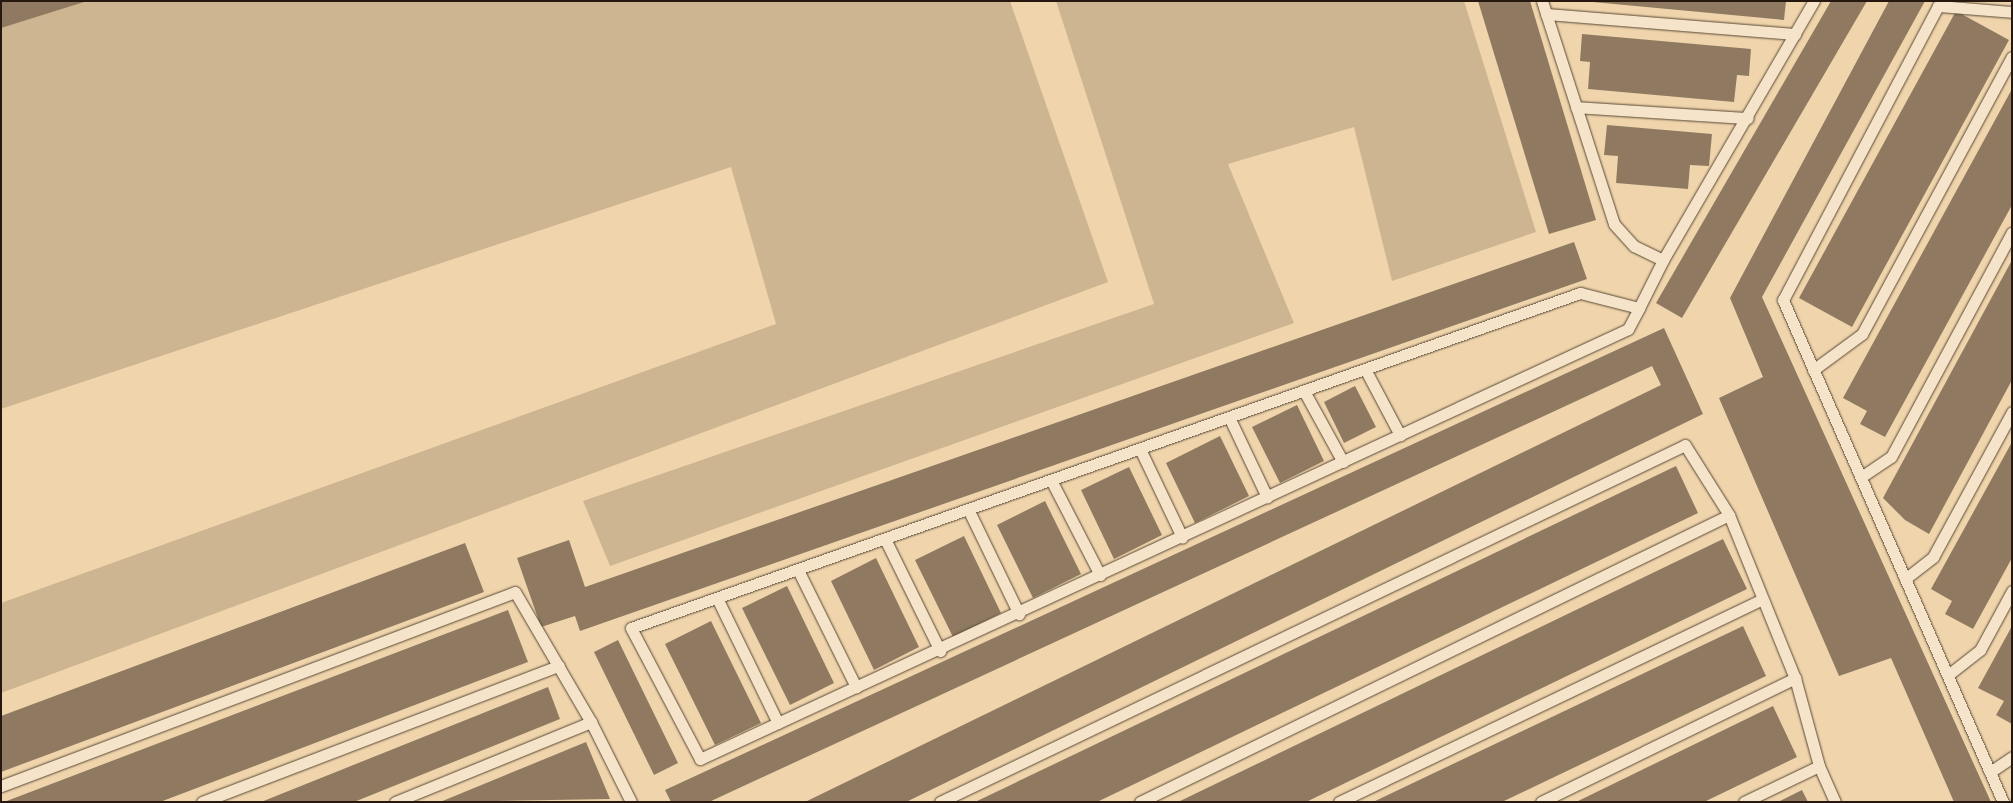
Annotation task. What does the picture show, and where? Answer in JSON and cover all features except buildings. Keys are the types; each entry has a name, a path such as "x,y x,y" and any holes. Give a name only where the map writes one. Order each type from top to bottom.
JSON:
{"lane":[{"path":"1542,1 1614,224 1634,246 1663,260"},
{"path":"1640,308 1580,294 632,628 700,759 1019,614 1628,329 1640,308 1663,260 1748,118 1814,1"},
{"path":"2003,802 1783,300 1938,6 2012,12"},
{"path":"1546,14 1795,34"},
{"path":"1813,370 1862,334 2012,57"},
{"path":"1576,108 1748,118"},
{"path":"1860,477 1891,457 2012,232"},
{"path":"1365,369 1400,435"},
{"path":"1304,391 1343,462"},
{"path":"1905,579 1933,557 2012,412"},
{"path":"1229,417 1267,497"},
{"path":"940,802 1685,445 1729,515 1795,678 1818,766 1835,802"},
{"path":"1140,449 1182,537"},
{"path":"1051,480 1100,575"},
{"path":"968,510 1019,614"},
{"path":"1140,802 1729,515"},
{"path":"885,539 940,650"},
{"path":"798,570 856,687"},
{"path":"1948,675 1980,650 2012,591"},
{"path":"1,786 515,592 591,722 632,802"},
{"path":"716,598 778,723"},
{"path":"1339,802 1762,599"},
{"path":"202,802 559,666"},
{"path":"1541,802 1795,678"},
{"path":"395,802 591,722"},
{"path":"1990,772 2012,757"},
{"path":"1744,802 1818,766"}],"shaded area":[{"path":"1,1 1010,1 1108,282 1,693 1,603 776,324 731,167 1,409"},
{"path":"1056,1 1464,1 1536,232 1392,281 1354,127 1228,164 1294,323 610,566 583,501 1154,304"}]}
